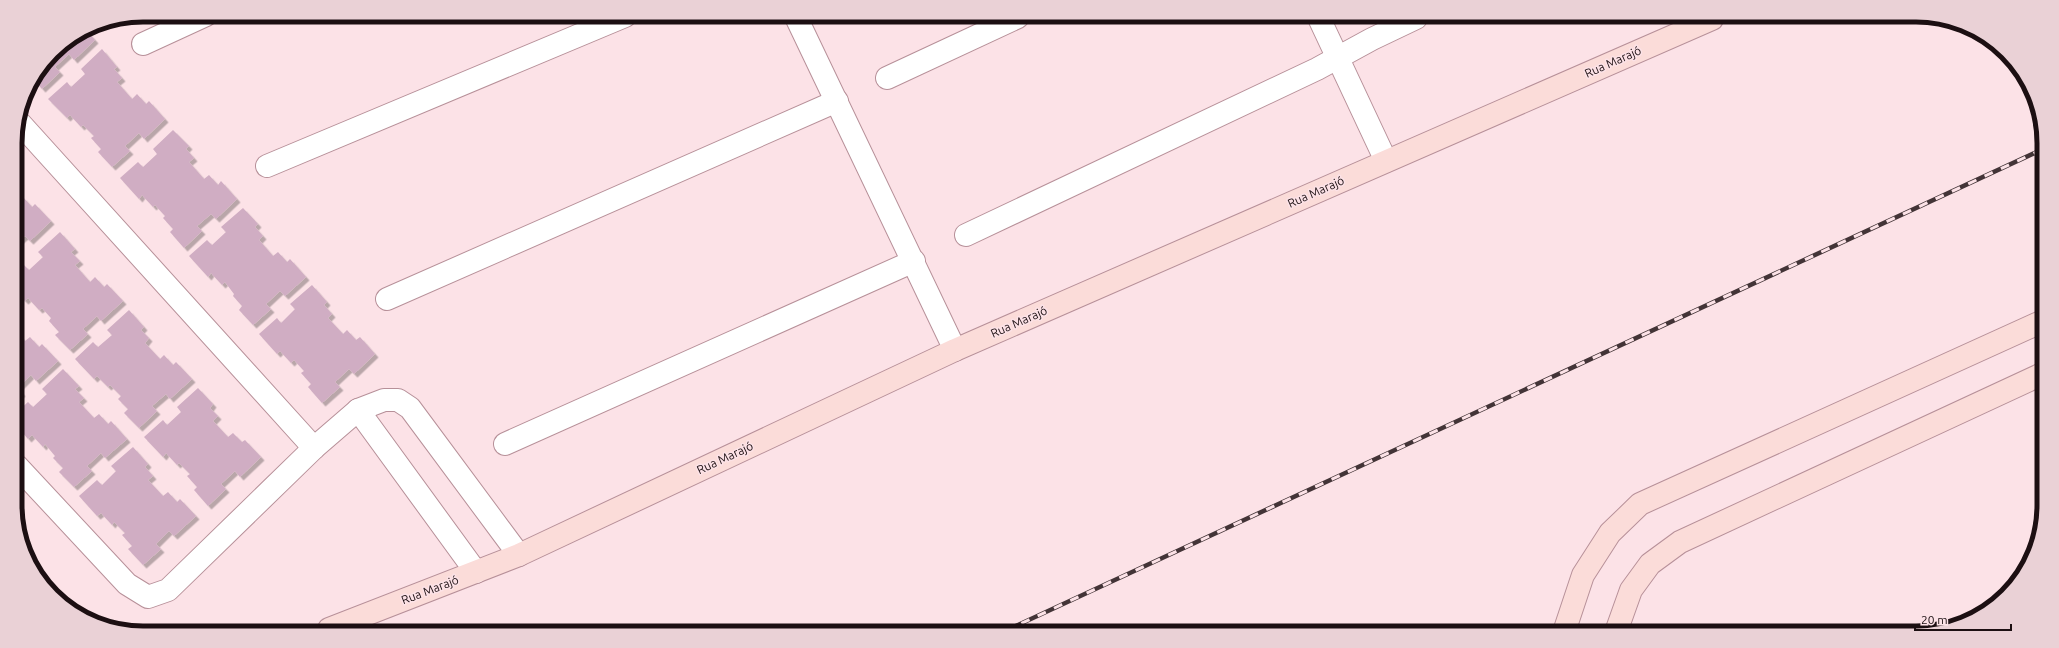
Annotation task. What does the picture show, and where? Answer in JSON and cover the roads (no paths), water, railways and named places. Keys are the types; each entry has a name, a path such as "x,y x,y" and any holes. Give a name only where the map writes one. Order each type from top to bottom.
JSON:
{"street":[{"path":"143,44 191,22"},
{"path":"267,166 611,22"},
{"path":"798,22 914,260 955,350"},
{"path":"887,78 1007,22"},
{"path":"1321,22 1386,161"},
{"path":"966,235 1338,58 1372,39 1408,22"},
{"name":"Rua Marajó","path":"337,626 519,555 955,350 1705,22"},
{"path":"387,299 837,102"},
{"path":"23,127 314,448"},
{"path":"506,444 914,260"},
{"path":"1566,626 1583,575 1610,533 1640,504 2037,324"},
{"path":"1618,626 1631,590 1650,564 1680,542 2037,376"},
{"path":"22,471 127,584 148,597 168,590 314,448 358,410 384,400 398,400 410,408 519,555"},
{"path":"358,410 476,572"}],"railway":[{"path":"1016,626 2037,152"}]}
